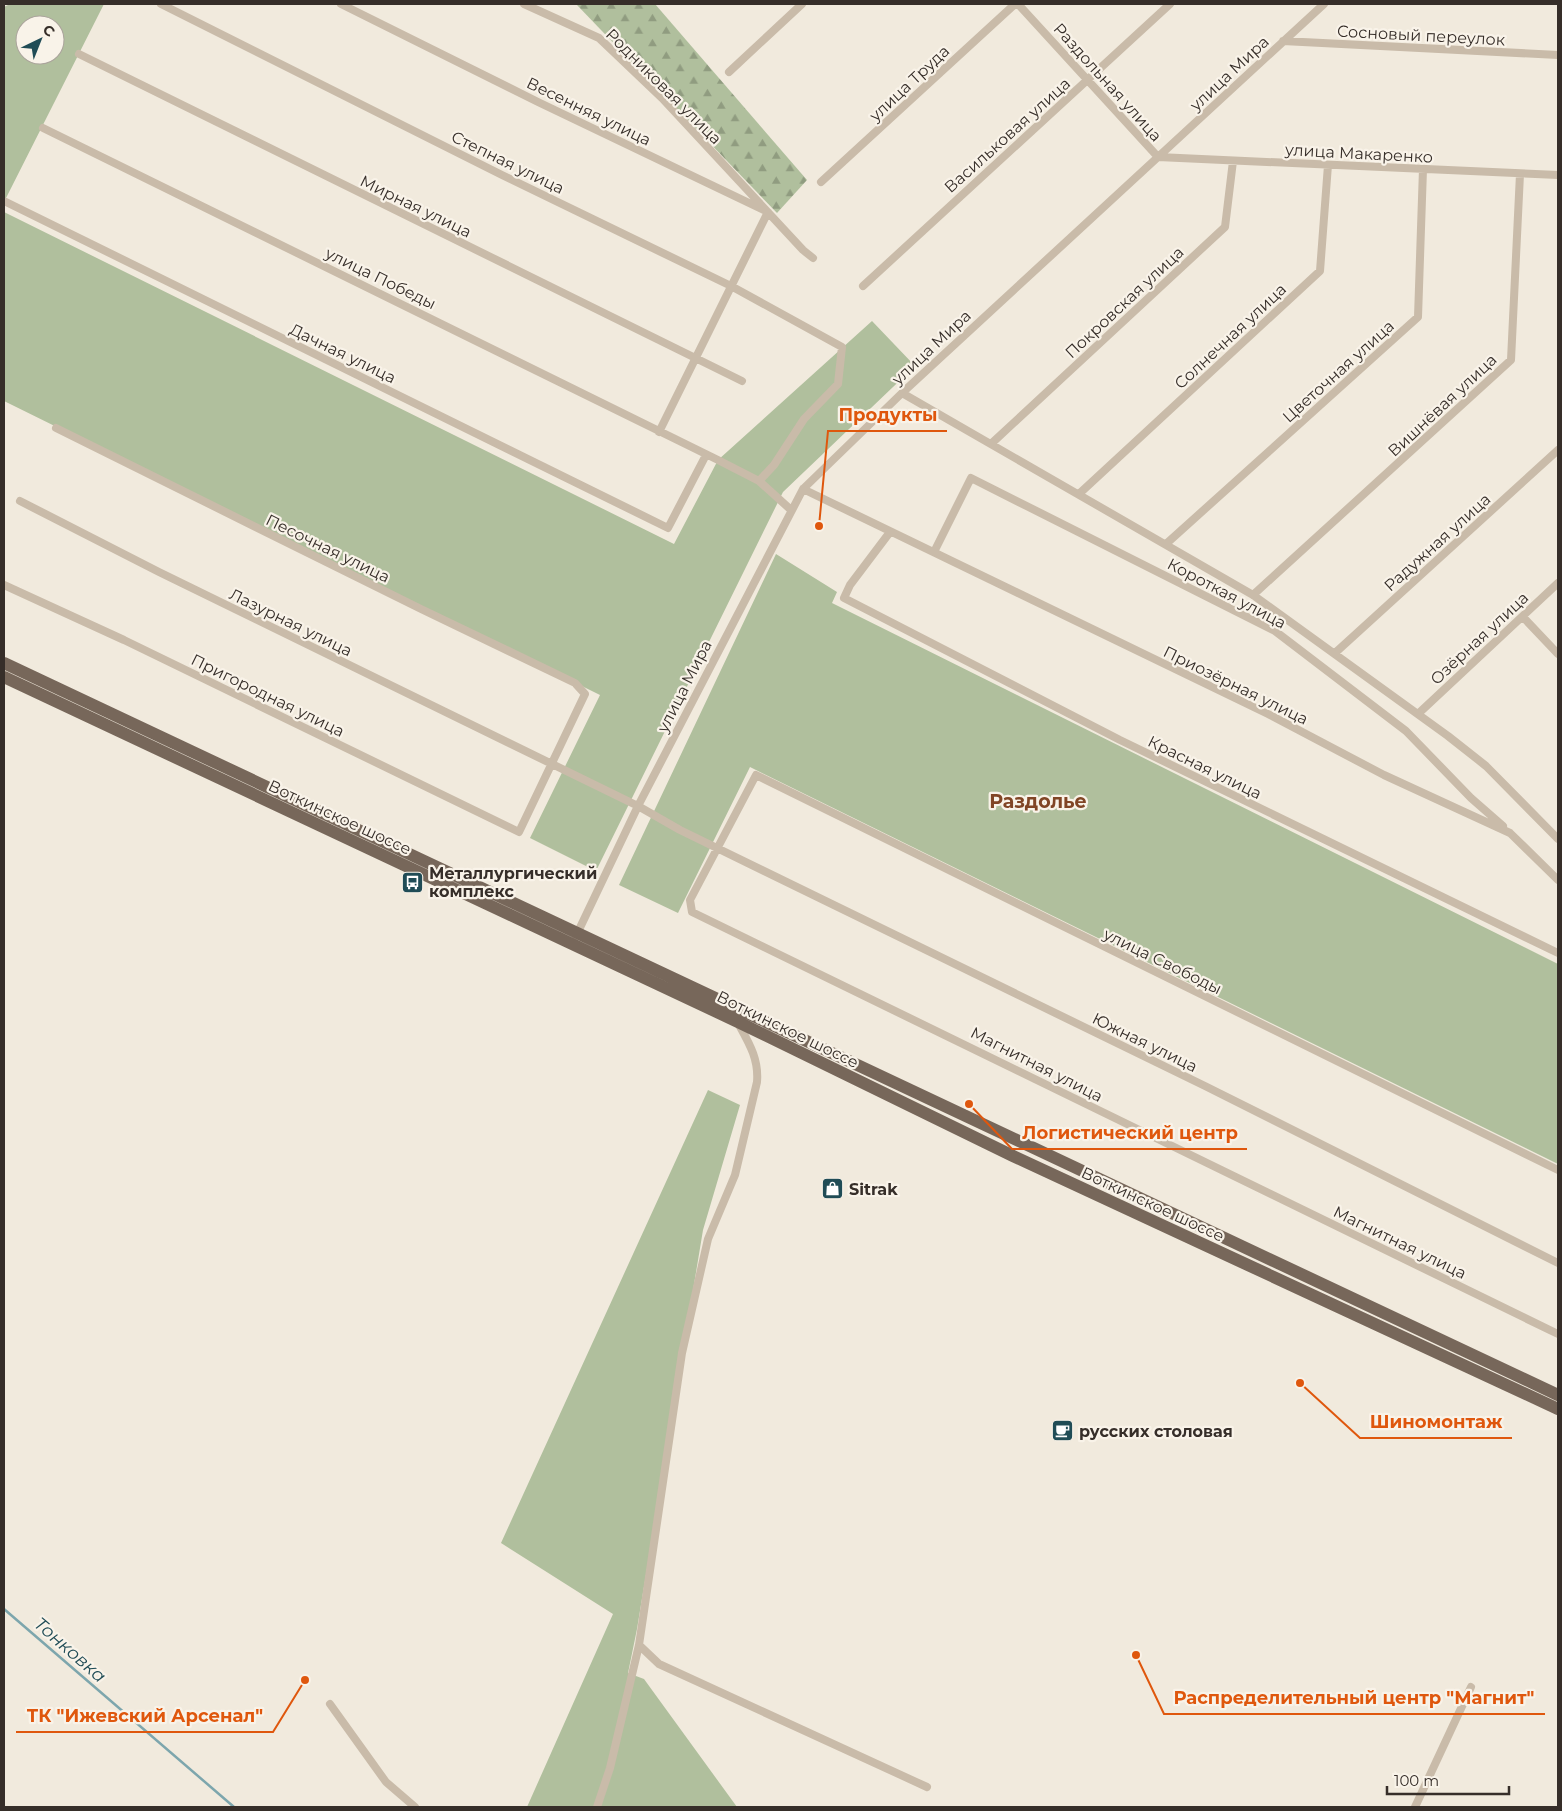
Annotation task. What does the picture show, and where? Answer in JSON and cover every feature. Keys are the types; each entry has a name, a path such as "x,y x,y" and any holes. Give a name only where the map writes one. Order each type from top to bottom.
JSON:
{"main road":[{"name":"Воткинское шоссе","path":"4,664 575,939 738,1022 1035,1166 1558,1409"},
{"name":"Воткинское шоссе","path":"4,677 575,939 1558,1395"}],"street":[{"name":"Степная улица","path":"161,4 493,171 731,286 842,347 838,384 804,419 774,465 759,481"},
{"name":"Весенняя улица","path":"341,4 538,102 768,212 813,258"},
{"name":"Родниковая улица","path":"524,4 599,38 662,98 768,212"},
{"path":"729,72 802,4"},
{"name":"Раздольная улица","path":"1017,4 1158,158"},
{"name":"улица Труда","path":"821,182 1017,4"},
{"name":"Васильковая улица","path":"863,286 1170,4"},
{"name":"улица Мира","path":"575,939 638,806 802,489 902,393 1324,4"},
{"name":"Сосновый переулок","path":"1283,41 1558,56"},
{"name":"Мирная улица","path":"79,54 742,381"},
{"name":"улица Победы","path":"43,128 432,318 759,481 790,509"},
{"name":"улица Макаренко","path":"1158,158 1558,175"},
{"name":"Покровская улица","path":"992,443 1225,227 1233,161"},
{"name":"Солнечная улица","path":"1080,493 1320,271 1328,165"},
{"name":"Цветочная улица","path":"1166,544 1418,317 1423,169"},
{"name":"Вишнёвая улица","path":"1253,595 1511,360 1520,174"},
{"name":"Дачная улица","path":"6,202 668,528 706,454"},
{"path":"659,432 768,212"},
{"path":"902,393 1080,493 1253,595 1418,713 1486,766 1558,839"},
{"name":"Песочная улица","path":"56,428 412,605 575,683 585,694 551,764"},
{"name":"Радужная улица","path":"1335,654 1558,450"},
{"name":"Короткая улица","path":"934,552 971,478 1275,631 1406,731 1470,798 1510,833"},
{"name":"Приозёрная улица","path":"802,489 1268,714 1384,775 1510,833 1558,880"},
{"name":"Лазурная улица","path":"20,501 638,806"},
{"name":"Красная улица","path":"890,532 850,585 844,598 1120,740 1558,952"},
{"name":"Озёрная улица","path":"1418,713 1558,583"},
{"name":"Пригородная улица","path":"4,585 124,640 519,832 551,764"},
{"path":"1523,617 1558,654"},
{"name":"улица Свободы","path":"719,847 756,775 1558,1170"},
{"name":"Южная улица","path":"638,806 680,830 719,847 1206,1086 1558,1263"},
{"name":"Магнитная улица","path":"719,847 690,900 692,912 1558,1334"},
{"path":"597,1807 610,1768 639,1645 682,1354 708,1240 735,1175 756,1082 758,1069 754,1052 738,1022"},
{"path":"639,1645 659,1664 927,1787"},
{"path":"1415,1807 1471,1687"},
{"path":"330,1704 386,1782 415,1807"}],"green space":[{"path":"10,4 104,4 5,200 4,7"},
{"path":"576,4 655,4 807,180 777,213"},
{"path":"4,212 674,544 718,460 872,321 915,366 783,492 596,871 530,838 600,695 4,401"},
{"path":"776,554 837,592 832,603 1558,964 1558,1164 750,767 678,913 619,885"},
{"path":"708,1090 740,1105 703,1230 637,1629 628,1673 644,1679 737,1807 527,1807 613,1614 501,1543"}],"waterway":[{"name":"Тонковка","path":"4,1609 234,1807"}],"place":[{"name":"Продукты","path":"819,526"},
{"name":"Металлургический комплекс","path":"413,882"},
{"name":"Логистический центр","path":"969,1104"},
{"name":"Sitrak","path":"833,1189"},
{"name":"Шиномонтаж","path":"1300,1383"},
{"name":"русских столовая","path":"1063,1431"},
{"name":"Распределительный центр \"Магнит\"","path":"1136,1655"},
{"name":"ТК \"Ижевский Арсенал\"","path":"305,1680"}],"district":[{"name":"Раздолье","path":"1038,801"}]}
